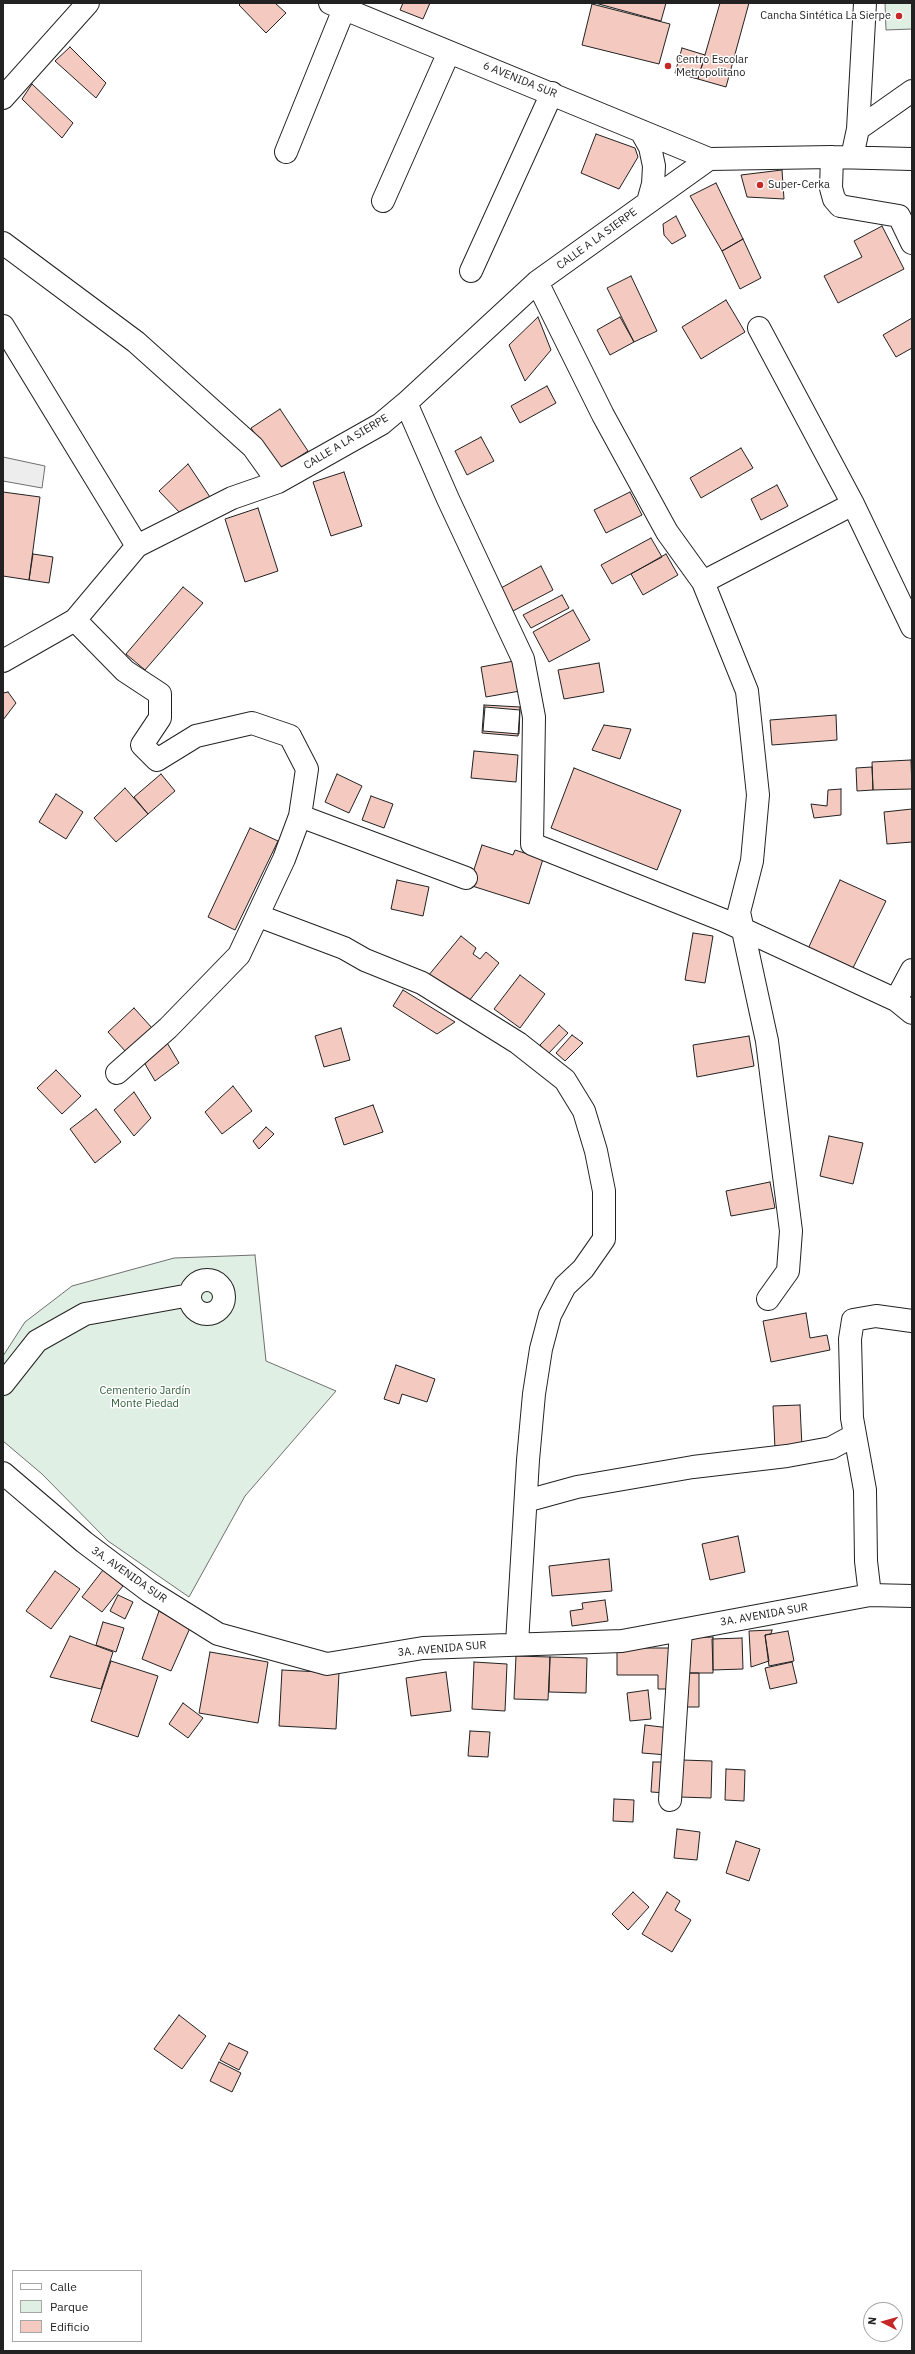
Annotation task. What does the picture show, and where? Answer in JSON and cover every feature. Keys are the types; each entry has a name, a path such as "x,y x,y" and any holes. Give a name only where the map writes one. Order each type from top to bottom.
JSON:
{"street":[{"path":"3,98 88,3"},
{"path":"858,129 865,3"},
{"path":"286,152 337,6"},
{"name":"6 AVENIDA SUR","path":"337,6 552,93 709,159"},
{"path":"383,200 449,52"},
{"path":"912,92 858,129 842,157 830,188 834,199 840,206 905,218 912,243"},
{"path":"471,271 552,93"},
{"path":"641,131 650,147 654,166 653,184 648,202"},
{"path":"709,159 842,157 912,159"},
{"name":"CALLE A LA SIERPE","path":"3,661 75,620 137,546 232,498 278,482 381,424 406,403 537,282 709,159"},
{"path":"3,243 136,342 253,446 278,482"},
{"path":"537,282 603,415 667,532 703,582 747,691 758,795 752,861 739,912 767,1042 791,1231 788,1271 768,1299"},
{"path":"3,326 137,546"},
{"path":"759,328 853,504 912,627"},
{"path":"406,403 448,499 524,659 534,717 532,844 723,920 904,1006 912,970"},
{"path":"703,582 853,504"},
{"path":"75,620 125,671 160,694 160,718 142,745 157,760 196,736 252,723 290,736 307,769 300,816 284,859 259,916 239,955 168,1028 117,1074"},
{"path":"300,816 466,878"},
{"path":"259,916 344,948 365,960 422,983 470,1015 518,1043 565,1080 584,1111 596,1150 604,1191 604,1239 583,1269 565,1286 550,1315 541,1350 534,1394 519,1580 517,1643"},
{"path":"3,1384 37,1341 85,1314 190,1295"},
{"path":"870,1595 866,1561 865,1490 852,1418 850,1339 853,1320 876,1316 912,1321"},
{"path":"526,1501 577,1486 693,1467 787,1456 831,1448 854,1435"},
{"name":"3A. AVENIDA SUR","path":"3,1473 84,1542 150,1590 218,1634 327,1664 423,1648 517,1643 622,1640 870,1595 912,1596"},
{"path":"670,1800 681,1630"}],"green space":[{"name":"Cancha Sintética La Sierpe","path":"885,3 912,3 912,29 886,30"},
{"name":"Cementerio Jardín Monte Piedad","path":"255,1255 266,1361 336,1391 245,1496 189,1597 108,1541 42,1474 3,1441 3,1356 25,1322 72,1286 174,1258"}],"shaded area":[{"path":"3,457 45,466 42,488 3,481"}],"building":[{"path":"241,3 275,3 286,13 266,33 239,5"},
{"path":"403,3 430,3 423,19 400,10"},
{"path":"595,3 666,3 661,21"},
{"path":"720,3 749,3 726,87 698,79"},
{"path":"592,4 670,24 659,64 582,45"},
{"path":"70,47 106,83 96,98 55,61"},
{"path":"682,48 705,55 698,79 675,73"},
{"path":"32,84 73,123 62,138 22,99"},
{"path":"596,134 635,148 638,157 619,189 581,173"},
{"path":"782,170 784,199 747,197 741,175"},
{"path":"716,183 743,239 722,251 690,196"},
{"path":"676,216 686,236 672,244 664,235 663,224"},
{"path":"882,226 904,269 838,303 824,276 862,257 854,241"},
{"path":"743,239 761,278 740,289 722,251"},
{"path":"631,276 657,331 634,342 607,288"},
{"path":"726,300 745,332 701,359 682,327"},
{"path":"538,317 551,350 525,381 509,345"},
{"path":"620,317 634,342 610,355 597,330"},
{"path":"912,318 912,348 896,357 883,335"},
{"path":"547,386 556,403 520,423 511,406"},
{"path":"280,409 308,451 279,470 251,428"},
{"path":"481,437 494,461 467,475 455,451"},
{"path":"741,448 753,468 701,498 690,478"},
{"path":"188,464 212,500 181,514 159,491"},
{"path":"344,472 362,526 331,536 313,482"},
{"path":"777,485 788,506 761,520 751,499"},
{"path":"3,492 40,497 29,580 3,576"},
{"path":"630,492 642,515 606,533 594,510"},
{"path":"258,508 278,571 245,582 225,519"},
{"path":"651,538 662,557 612,584 601,565"},
{"path":"33,554 53,557 49,583 29,580"},
{"path":"666,554 678,575 643,595 631,574"},
{"path":"541,566 553,590 513,611 501,588"},
{"path":"183,587 203,603 145,670 126,654"},
{"path":"562,595 569,608 531,628 523,615"},
{"path":"573,610 590,640 549,662 533,632"},
{"path":"514,661 520,691 486,697 481,667"},
{"path":"599,663 604,692 564,699 558,670"},
{"path":"8,692 16,703 3,720 3,693"},
{"path":"484,705 520,707 518,736 482,733"},
{"path":"485,707 520,710 519,734 483,731"},
{"path":"836,715 837,740 772,745 770,720"},
{"path":"604,725 631,729 620,759 592,750"},
{"path":"474,751 518,755 516,782 471,778"},
{"path":"911,760 912,789 873,790 872,762"},
{"path":"872,767 873,790 857,791 856,768"},
{"path":"574,768 681,810 657,870 551,828"},
{"path":"161,774 175,791 148,814 134,797"},
{"path":"337,774 362,786 349,813 325,802"},
{"path":"125,788 148,814 116,842 94,818"},
{"path":"841,789 841,815 814,818 811,804 827,806 828,790"},
{"path":"56,794 83,812 66,839 39,822"},
{"path":"371,796 393,804 384,828 362,820"},
{"path":"912,809 912,842 887,844 884,812"},
{"path":"250,828 278,841 235,930 208,917"},
{"path":"482,845 513,855 515,850 543,859 529,904 469,885"},
{"path":"397,880 429,887 423,916 391,909"},
{"path":"840,880 886,901 851,972 806,953"},
{"path":"693,933 713,936 705,983 685,980"},
{"path":"461,936 476,948 473,954 480,959 486,952 499,963 465,1006 428,976"},
{"path":"520,975 545,994 520,1028 494,1009"},
{"path":"403,990 455,1022 437,1034 393,1006"},
{"path":"134,1008 152,1028 126,1052 108,1032"},
{"path":"559,1025 568,1033 548,1054 540,1045"},
{"path":"341,1028 350,1060 324,1067 315,1036"},
{"path":"572,1035 583,1043 565,1061 556,1053"},
{"path":"749,1036 754,1066 697,1077 693,1045"},
{"path":"166,1041 179,1063 155,1081 145,1064"},
{"path":"56,1070 81,1096 62,1114 37,1088"},
{"path":"233,1086 252,1111 222,1134 205,1112"},
{"path":"134,1092 151,1118 134,1136 114,1110"},
{"path":"373,1105 383,1132 344,1145 335,1118"},
{"path":"96,1109 121,1142 95,1163 70,1129"},
{"path":"266,1127 274,1134 259,1149 253,1141"},
{"path":"829,1136 863,1143 853,1184 820,1176"},
{"path":"770,1182 775,1208 731,1216 726,1191"},
{"path":"806,1313 810,1338 827,1335 830,1350 771,1362 763,1321"},
{"path":"396,1365 435,1379 427,1402 402,1394 399,1404 384,1399"},
{"path":"800,1405 802,1447 775,1449 773,1406"},
{"path":"738,1536 745,1572 710,1580 702,1544"},
{"path":"609,1559 612,1591 552,1596 549,1566"},
{"path":"103,1570 123,1586 102,1612 82,1597"},
{"path":"55,1571 80,1589 51,1629 26,1611"},
{"path":"118,1595 133,1602 125,1619 110,1611"},
{"path":"605,1600 608,1621 572,1626 570,1611 583,1609 582,1603"},
{"path":"159,1611 190,1628 171,1671 142,1659"},
{"path":"103,1622 124,1628 116,1652 96,1645"},
{"path":"772,1630 771,1634 765,1635 769,1661 751,1667 749,1631"},
{"path":"788,1631 794,1661 769,1666 765,1635"},
{"path":"70,1636 113,1652 101,1689 50,1677"},
{"path":"713,1637 713,1673 681,1673 680,1638"},
{"path":"742,1638 743,1669 713,1670 712,1639"},
{"path":"617,1648 673,1648 673,1689 658,1689 658,1675 617,1675"},
{"path":"210,1652 268,1662 258,1723 199,1713"},
{"path":"516,1656 550,1657 548,1700 514,1699"},
{"path":"550,1657 587,1658 586,1693 549,1692"},
{"path":"111,1661 158,1676 138,1737 91,1721"},
{"path":"474,1662 507,1664 505,1711 472,1709"},
{"path":"792,1662 797,1683 770,1689 765,1668"},
{"path":"282,1670 339,1673 336,1729 279,1726"},
{"path":"446,1672 451,1711 411,1716 406,1678"},
{"path":"681,1673 699,1673 699,1707 681,1707"},
{"path":"648,1690 651,1719 630,1721 627,1693"},
{"path":"183,1703 203,1718 188,1738 169,1724"},
{"path":"645,1725 670,1728 668,1755 642,1753"},
{"path":"470,1731 490,1732 488,1757 468,1756"},
{"path":"682,1760 712,1761 711,1798 680,1797"},
{"path":"653,1762 668,1762 667,1793 651,1792"},
{"path":"726,1769 745,1770 744,1801 725,1800"},
{"path":"614,1799 634,1800 633,1822 613,1821"},
{"path":"677,1829 700,1832 697,1860 674,1858"},
{"path":"736,1841 760,1849 749,1881 726,1873"},
{"path":"633,1892 649,1907 628,1930 612,1914"},
{"path":"667,1892 680,1901 675,1910 691,1920 672,1952 642,1934"},
{"path":"179,2015 206,2036 182,2069 154,2049"},
{"path":"229,2043 248,2052 239,2070 220,2060"},
{"path":"219,2062 241,2073 232,2092 210,2081"}],"place":[{"name":"Cancha Sintética La Sierpe","path":"899,16"},
{"name":"Centro Escolar Metropolitano","path":"668,66"},
{"name":"Super-Cerka","path":"760,185"}]}
